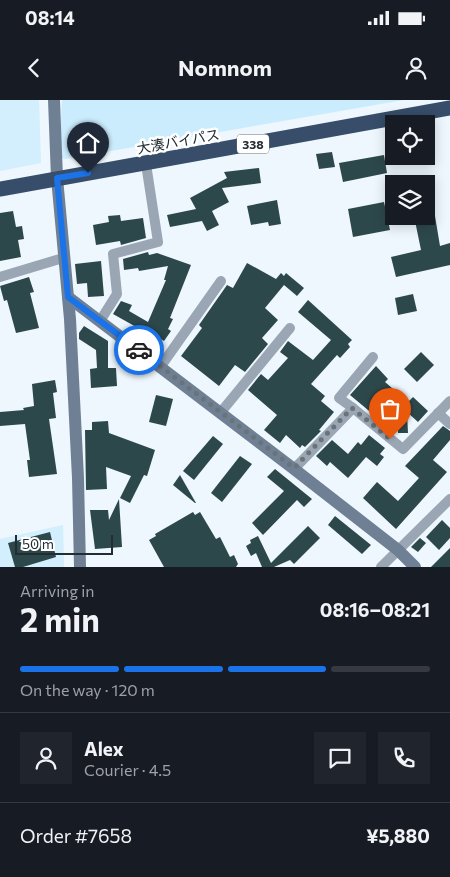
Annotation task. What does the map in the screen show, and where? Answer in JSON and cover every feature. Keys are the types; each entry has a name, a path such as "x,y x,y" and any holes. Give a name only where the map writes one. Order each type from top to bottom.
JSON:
{"highway":[{"name":"大湊バイパス","path":"0,189 450,108"}],"street":[{"path":"54,100 57,178 68,297 78,478 80,567"},
{"path":"100,321 117,294 114,254 158,242 146,164"},
{"path":"0,277 63,258"},
{"path":"161,366 221,281"},
{"path":"68,297 294,468 398,550 415,567"},
{"path":"221,412 290,328"},
{"path":"373,357 340,398 403,449 450,401"},
{"path":"294,468 352,408"},
{"path":"438,413 450,424"},
{"path":"381,567 450,499"}],"shaded area":[{"path":"0,100 39,100 41,163 0,171"},
{"path":"62,100 404,100 65,159 59,156"},
{"path":"63,525 64,567 0,567 0,539"}],"building":[{"path":"332,152 335,167 319,169 316,154"},
{"path":"384,155 387,173 343,182 339,163"},
{"path":"259,168 261,183 222,188 229,202 212,211 219,225 207,231 202,221 170,227 167,215 196,209 190,198 227,178 224,172"},
{"path":"277,200 281,224 269,226 268,222 251,225 247,206"},
{"path":"384,202 385,225 389,225 390,230 353,237 348,209"},
{"path":"13,211 16,227 22,226 24,239 18,240 21,257 0,261 0,213"},
{"path":"120,215 121,221 143,218 146,238 121,245 120,241 96,245 93,225 109,222 108,216"},
{"path":"435,216 440,246 450,243 450,265 396,277 391,257 421,250 416,225 435,225"},
{"path":"148,252 149,255 157,253 191,265 170,318 173,319 168,329 171,331 164,341 145,329 139,326 138,328 113,314 121,301 132,305 129,311 148,322 166,280 164,280 168,266 139,271 138,268 124,270 123,259"},
{"path":"101,261 104,296 88,297 87,283 77,284 75,264"},
{"path":"247,263 276,279 281,273 284,276 286,273 304,288 297,296 284,285 265,308 278,320 262,338 268,344 245,372 235,365 219,386 181,356 202,328 199,325 227,285 233,288"},
{"path":"29,277 34,292 30,293 39,328 16,333 7,300 4,301 0,286"},
{"path":"413,294 417,311 398,315 395,298"},
{"path":"308,300 352,340 348,344 350,347 340,358 337,355 311,384 325,396 321,401 334,412 319,430 321,431 305,447 302,445 300,448 286,435 280,443 264,430 277,415 248,390 261,374 268,380 288,358 280,352 288,341 313,360 331,340 298,312"},
{"path":"84,326 108,341 108,368 116,368 117,386 91,388 90,369 97,368 96,350 79,339 79,333"},
{"path":"421,352 434,365 417,382 404,369"},
{"path":"376,366 388,379 385,382 407,403 413,397 428,411 418,422 407,412 408,433 398,433 397,401 380,420 350,395"},
{"path":"55,380 57,392 53,393 56,418 49,419 57,474 29,477 27,460 30,460 25,424 0,426 0,412 24,410 23,408 34,406 32,384"},
{"path":"156,395 173,399 166,426 149,422"},
{"path":"108,421 109,433 155,450 147,476 144,475 130,503 120,498 131,476 106,467 107,489 86,490 85,430 92,430 92,422"},
{"path":"443,426 450,431 450,440 433,460 447,472 396,529 363,498 377,482 398,501 419,478 405,466"},
{"path":"369,435 385,448 380,454 384,457 377,466 366,457 348,478 330,462 327,466 316,456 332,440 348,454 358,442 361,445"},
{"path":"213,436 223,444 194,480 183,471"},
{"path":"240,456 252,464 222,502 211,493"},
{"path":"275,469 312,499 304,507 297,500 263,535 252,523 284,491 267,477"},
{"path":"180,475 196,503 173,485"},
{"path":"119,499 122,547 95,549 90,510 108,510 109,520"},
{"path":"193,512 195,515 200,512 216,539 220,537 230,557 234,555 238,564 236,567 164,567 149,540 156,536 155,534"},
{"path":"335,516 371,545 362,554 328,525"},
{"path":"442,520 450,528 450,538 439,550 426,537"},
{"path":"308,526 320,538 294,564 290,560 274,567 262,567 256,553 251,556 246,546 251,543 250,540 258,536 271,563"},
{"path":"50,532 56,557 23,567 15,567 8,543"},
{"path":"420,538 426,543 418,552 411,547"},
{"path":"450,548 450,567 431,567"}],"way so far":[{"path":"139,350 294,468 352,408 390,439"}],"route":[{"path":"88,173 57,178 68,297 139,350"}]}
